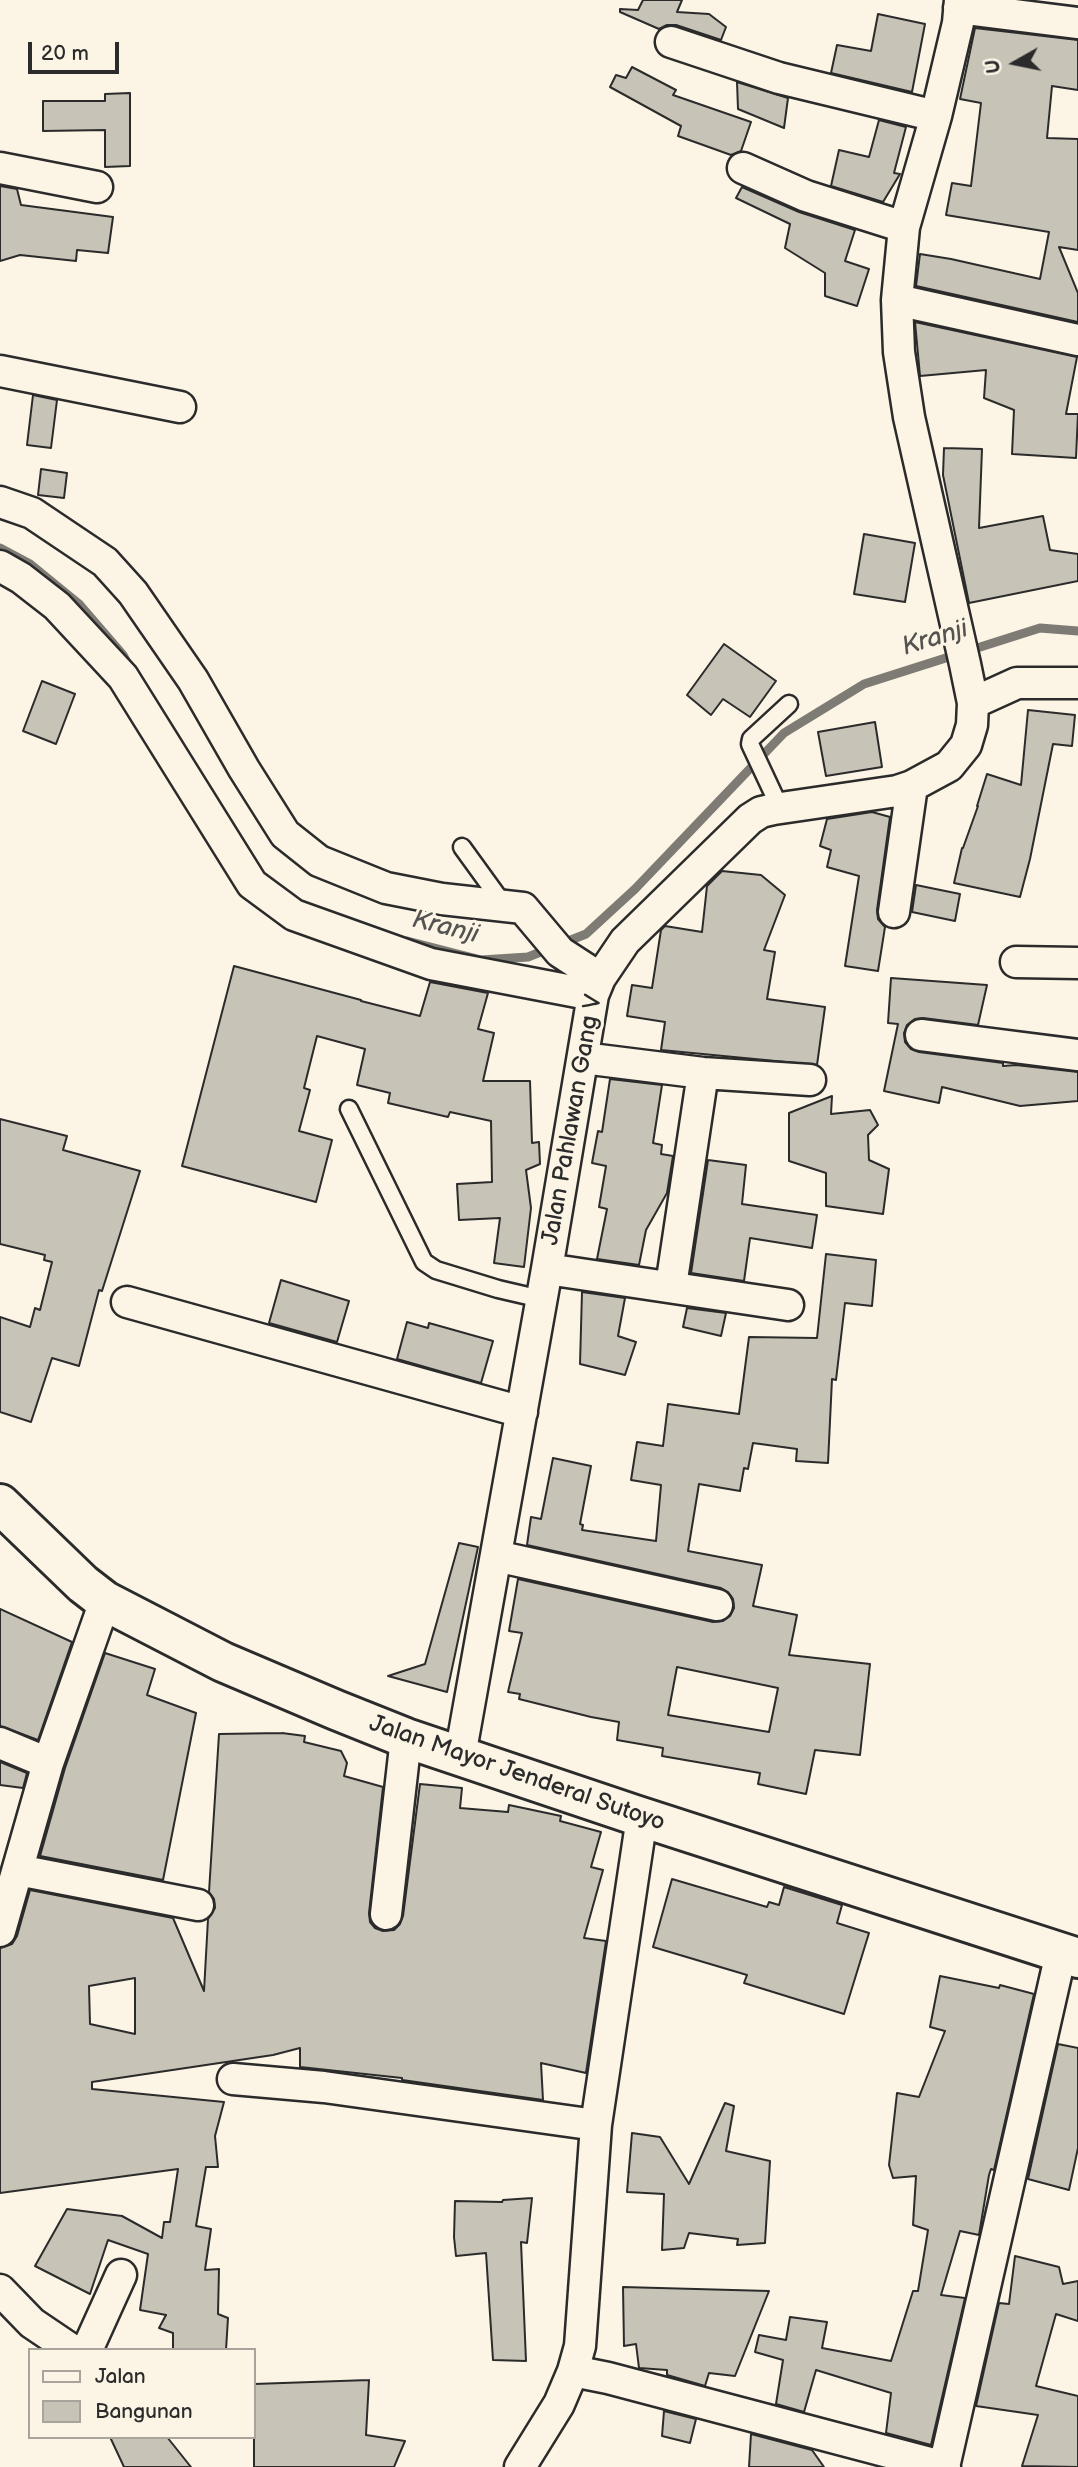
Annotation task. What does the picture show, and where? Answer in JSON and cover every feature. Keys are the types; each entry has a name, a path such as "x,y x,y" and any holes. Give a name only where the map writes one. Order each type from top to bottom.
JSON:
{"main road":[{"name":"Jalan Mayor Jenderal Sutoyo","path":"0,1504 104,1601 223,1662 406,1738 1069,1955"}],"street":[{"path":"959,4 1078,23"},
{"name":"Jalan Pahlawan Gang V","path":"460,1756 596,986 625,942 728,838 761,812 884,793 912,786 949,766 966,745 972,725 973,703 909,417 899,352 897,300 904,227 936,116 958,23 959,4"},
{"path":"671,42 779,78 936,116"},
{"path":"0,168 97,187"},
{"path":"743,168 806,197 904,227"},
{"path":"897,300 1078,340"},
{"path":"0,371 180,407"},
{"path":"0,502 32,513 105,562 133,593 193,680 285,834 319,861 386,888 442,899 514,907 596,986"},
{"path":"0,566 21,578 57,606 123,677 243,872 252,884 294,915 431,964 596,986"},
{"path":"973,703 1017,683 1078,683"},
{"path":"894,912 912,786"},
{"path":"1016,962 1078,962"},
{"path":"921,1035 1078,1055"},
{"path":"583,1058 703,1073 810,1080"},
{"path":"671,1286 703,1073"},
{"path":"547,1269 788,1306"},
{"path":"127,1302 522,1412"},
{"path":"496,1556 717,1605"},
{"path":"0,1931 48,1763 104,1601"},
{"path":"386,1914 406,1738"},
{"path":"0,1743 48,1763"},
{"path":"520,2467 559,2404 580,2346 596,2125 642,1817"},
{"path":"18,1870 198,1905"},
{"path":"573,2371 945,2467 1069,1955"},
{"path":"233,2079 324,2087 596,2125"},
{"path":"88,2348 121,2275"},
{"path":"0,2290 32,2323 69,2348"}],"lane":[{"path":"780,808 752,750 751,739 789,704"},
{"path":"461,848 514,907"},
{"path":"349,1109 425,1262 436,1270 541,1299"}],"building":[{"path":"643,0 682,0 677,12 709,14 726,27 721,40 676,25 659,29 620,12 620,9 638,10"},
{"path":"878,14 925,24 912,92 831,73 837,45 871,51"},
{"path":"975,28 1078,40 1078,90 1052,86 1047,138 1078,139 1078,250 1059,247 1078,293 1078,322 916,286 920,254 1040,279 1049,232 946,215 952,183 971,186 981,103 960,99"},
{"path":"632,67 676,90 673,95 751,122 741,151 731,155 678,136 681,126 610,87 616,75 626,78"},
{"path":"737,82 788,98 784,128 738,109"},
{"path":"130,93 130,166 105,167 105,130 43,131 43,101 105,101 105,94"},
{"path":"879,120 906,127 894,173 900,174 883,202 831,186 839,150 869,157"},
{"path":"0,186 17,189 21,205 113,217 108,253 77,250 76,261 20,255 0,261"},
{"path":"742,187 799,212 855,230 845,261 869,269 857,306 825,296 825,273 785,248 790,224 736,198"},
{"path":"915,322 1077,357 1066,414 1078,414 1076,458 1012,454 1014,410 984,398 986,370 920,376"},
{"path":"33,395 57,400 51,448 27,445"},
{"path":"944,448 982,449 979,528 1043,516 1050,550 1078,554 1078,581 969,603 943,475"},
{"path":"41,469 67,473 64,498 38,495"},
{"path":"864,534 915,543 905,602 854,594"},
{"path":"724,644 776,681 750,717 723,699 711,715 687,695"},
{"path":"42,681 75,694 56,744 23,731"},
{"path":"1028,710 1075,715 1072,746 1053,744 1020,897 954,883 962,848 987,774 1021,785"},
{"path":"875,722 882,767 826,776 818,732"},
{"path":"872,812 890,817 877,910 878,919 885,927 878,971 845,966 859,876 827,867 831,850 820,846 827,819"},
{"path":"722,871 761,875 785,895 764,950 775,952 767,999 825,1007 817,1065 661,1050 665,1022 627,1016 632,985 652,988 661,930 665,926 702,932 707,886"},
{"path":"916,885 960,894 955,921 912,912"},
{"path":"234,966 420,1016 430,982 488,993 478,1029 494,1033 483,1081 530,1081 532,1143 539,1142 540,1164 526,1170 531,1208 524,1267 494,1263 500,1218 459,1220 457,1184 492,1182 491,1121 450,1112 448,1117 388,1103 390,1093 357,1085 365,1049 317,1036 304,1088 310,1090 299,1131 332,1140 316,1202 182,1166"},
{"path":"891,978 987,985 978,1025 915,1019 907,1025 904,1033 905,1042 911,1049 1003,1063 1003,1066 1078,1072 1078,1101 1020,1106 942,1087 939,1103 884,1091 898,1024 888,1023"},
{"path":"610,1079 662,1085 653,1143 662,1145 661,1154 673,1156 667,1193 646,1230 639,1265 597,1259 607,1209 599,1207 606,1166 592,1163 598,1131 602,1132"},
{"path":"832,1096 831,1114 870,1110 878,1125 868,1135 869,1160 889,1169 883,1214 826,1206 826,1173 789,1161 789,1113"},
{"path":"0,1119 67,1136 63,1150 140,1171 102,1291 99,1290 79,1366 52,1358 31,1422 0,1412 0,1317 30,1327 35,1308 40,1310 52,1262 44,1260 45,1255 0,1244"},
{"path":"708,1160 746,1165 742,1204 817,1215 812,1248 750,1238 744,1281 691,1273"},
{"path":"826,1254 876,1260 872,1306 845,1303 836,1380 832,1379 828,1463 796,1461 797,1449 753,1443 748,1469 744,1468 740,1491 699,1484 688,1551 762,1565 753,1606 797,1615 789,1655 870,1664 860,1755 815,1750 806,1794 758,1784 760,1773 662,1756 663,1748 617,1740 619,1722 519,1699 520,1694 508,1692 522,1633 509,1631 518,1579 713,1622 723,1621 730,1616 734,1608 733,1599 721,1588 527,1545 531,1517 541,1519 553,1458 591,1466 580,1524 583,1525 582,1530 656,1541 661,1485 631,1480 637,1442 663,1446 668,1404 739,1414 749,1337 817,1338","holes":["677,1667 778,1688 769,1732 668,1715"]},
{"path":"281,1280 349,1301 337,1342 269,1323"},
{"path":"582,1292 625,1298 618,1336 636,1342 625,1375 580,1364"},
{"path":"687,1308 726,1313 721,1336 683,1327"},
{"path":"407,1322 428,1328 429,1323 493,1341 481,1383 397,1359"},
{"path":"459,1543 478,1547 447,1692 388,1676 425,1664"},
{"path":"0,1609 72,1642 38,1740 0,1726"},
{"path":"105,1653 155,1669 147,1695 196,1713 163,1880 40,1856 65,1768"},
{"path":"282,1733 305,1736 304,1742 341,1751 347,1763 344,1776 383,1787 369,1913 370,1922 375,1928 383,1931 394,1930 403,1916 420,1784 462,1788 460,1808 508,1812 509,1805 561,1816 560,1821 601,1832 591,1867 603,1870 584,1938 606,1941 586,2073 541,2063 543,2100 402,2078 300,2067 300,2048 273,2055 92,2082 92,2089 224,2102 215,2136 218,2167 206,2167 196,2226 211,2229 205,2270 219,2269 218,2314 228,2318 226,2348 173,2348 173,2333 159,2328 166,2315 140,2310 148,2254 108,2240 90,2294 35,2266 67,2209 122,2216 162,2238 164,2222 170,2222 178,2169 0,2193 0,1948 12,1944 17,1936 30,1890 173,1918 204,1991 208,1919 215,1908 214,1899 209,1892 219,1734","holes":["135,1978 135,2034 90,2024 89,1986"]},
{"path":"0,1762 27,1773 23,1788 0,1785"},
{"path":"672,1879 767,1907 769,1902 779,1905 784,1887 842,1905 837,1923 869,1933 844,2014 744,1983 747,1975 653,1947"},
{"path":"940,1976 999,1988 1000,1985 1034,1994 994,2170 991,2169 989,2175 979,2235 960,2231 941,2295 965,2298 931,2445 886,2433 891,2393 816,2370 804,2412 776,2404 783,2360 755,2352 759,2335 786,2340 790,2317 827,2322 822,2348 891,2361 913,2291 918,2291 928,2230 913,2225 916,2176 893,2178 889,2165 897,2093 919,2097 945,2031 930,2027"},
{"path":"1058,2044 1078,2048 1078,2148 1069,2190 1028,2179"},
{"path":"725,2103 734,2106 726,2151 770,2161 765,2243 737,2245 738,2239 689,2233 684,2248 662,2250 664,2194 627,2192 632,2133 660,2137 689,2184"},
{"path":"532,2198 527,2243 521,2242 526,2361 493,2360 486,2253 456,2256 455,2201 502,2202"},
{"path":"1015,2256 1059,2267 1063,2284 1078,2281 1078,2321 1056,2314 1036,2386 1078,2396 1078,2467 1022,2466 1038,2415 976,2406 999,2303 1009,2304"},
{"path":"623,2287 769,2291 735,2376 709,2373 705,2386 667,2375 667,2370 639,2368 636,2344 624,2346"},
{"path":"369,2380 366,2435 405,2441 394,2467 254,2467 256,2384"},
{"path":"664,2411 696,2419 690,2443 662,2436"},
{"path":"751,2434 812,2450 824,2467 749,2467"},
{"path":"111,2439 169,2439 191,2467 124,2467"}],"waterway":[{"name":"Kranji","path":"0,548 30,564 79,604 123,655 129,666"},
{"name":"Kranji","path":"407,941 481,960 528,957 586,934 635,889 784,733 864,684 1040,628 1078,631"}]}
